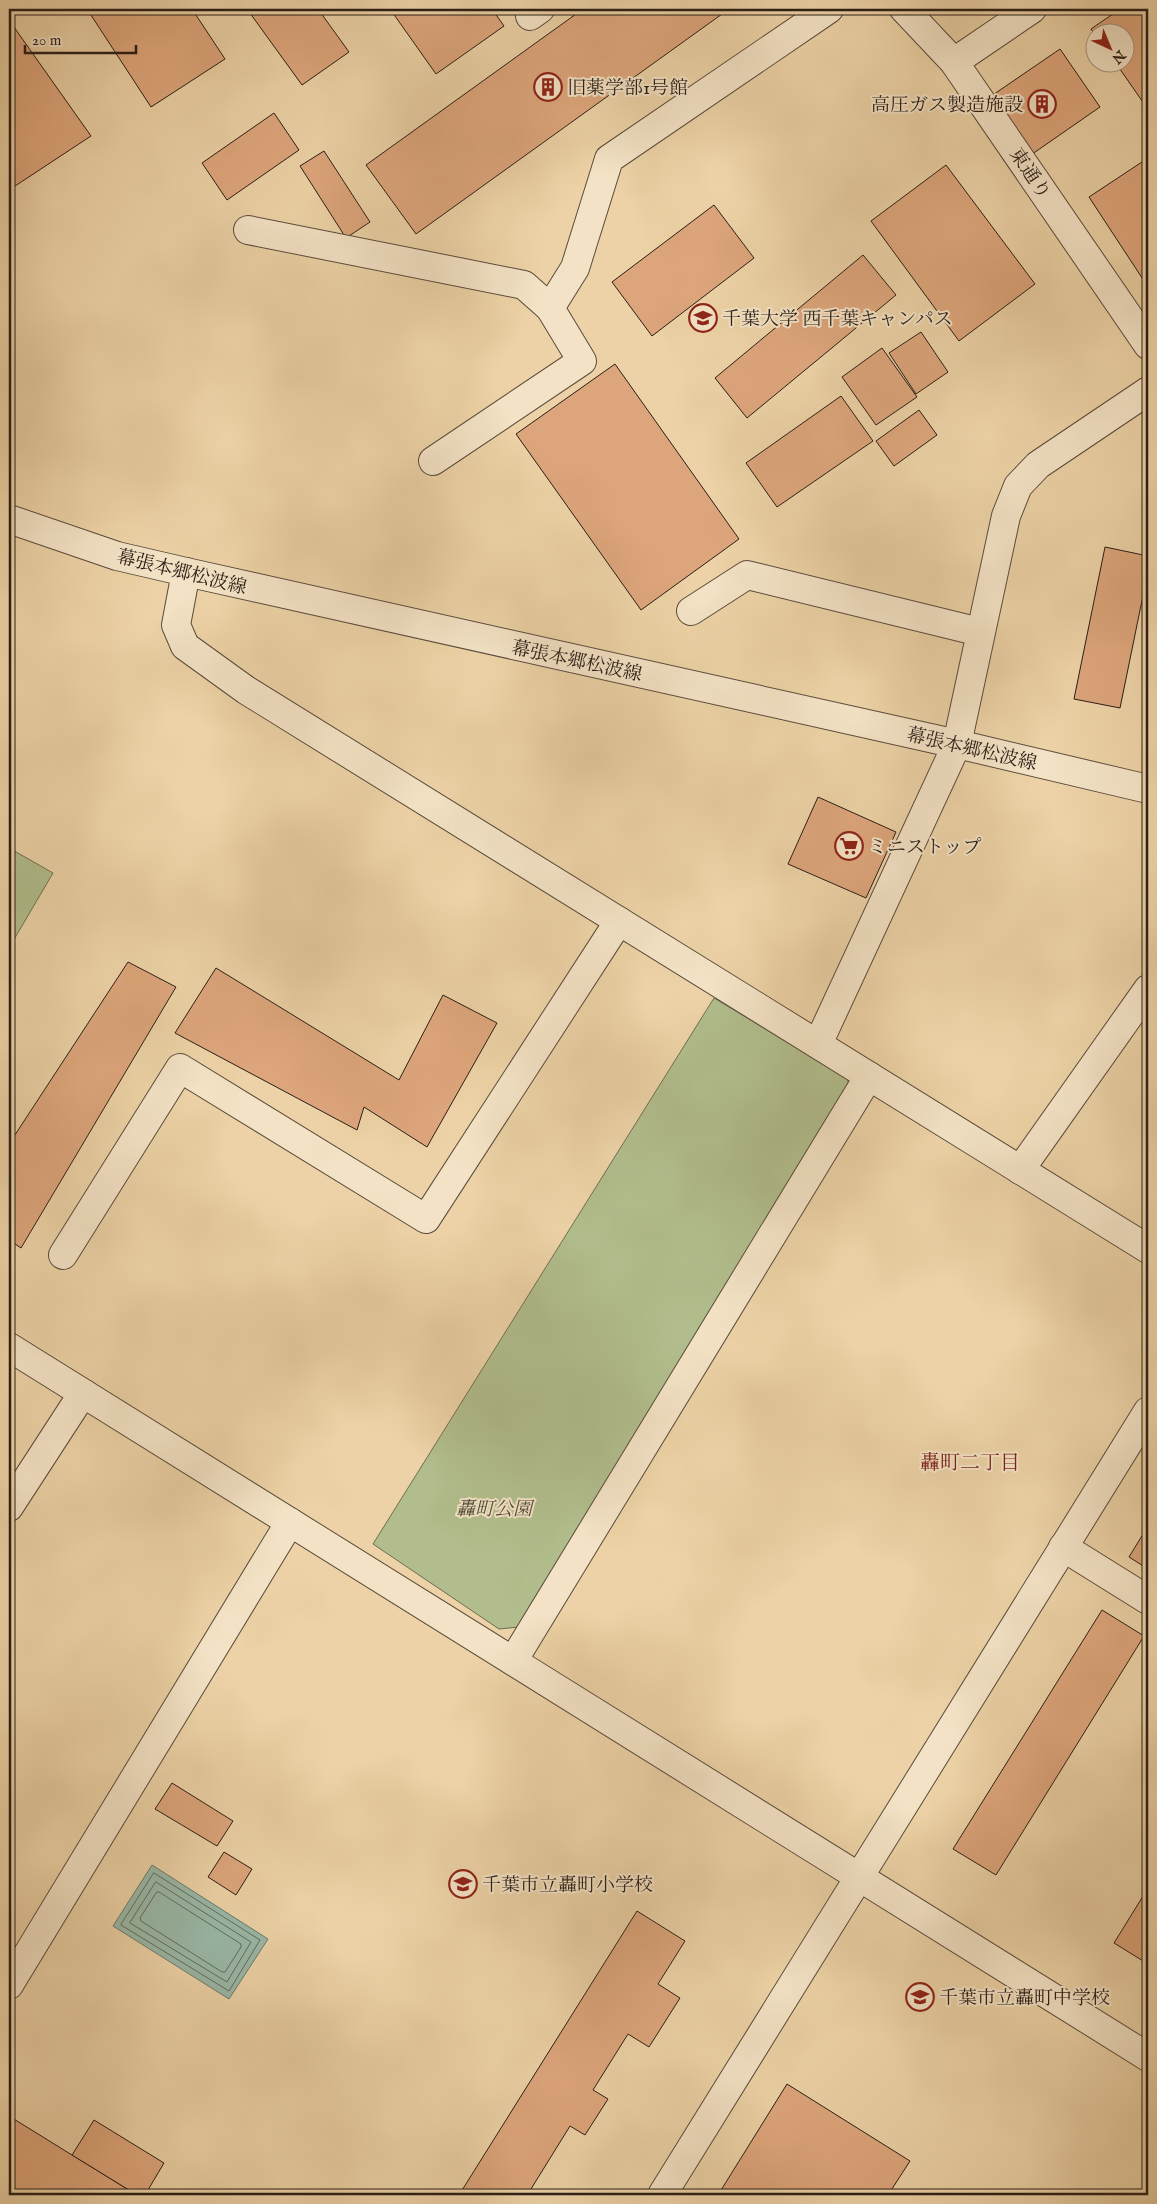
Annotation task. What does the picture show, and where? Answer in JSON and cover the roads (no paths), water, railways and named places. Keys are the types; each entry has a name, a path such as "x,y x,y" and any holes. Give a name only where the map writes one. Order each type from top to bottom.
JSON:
{"street":[{"path":"550,308 575,268 609,159 830,9"},
{"name":"東通り","path":"904,9 954,62 1148,345"},
{"path":"954,62 1032,9"},
{"path":"248,230 524,284 550,308 582,361 433,461"},
{"path":"818,1044 957,744 1006,516 1018,486 1038,465 1148,390"},
{"name":"幕張本郷松波線","path":"9,519 117,556 420,626 957,744 1148,789"},
{"path":"186,572 176,625 185,646 246,690 1148,1249"},
{"path":"691,611 747,575 980,632"},
{"path":"63,1255 180,1068 426,1219 620,921"},
{"path":"1020,1170 1148,989"},
{"path":"512,1661 869,1076"},
{"path":"9,1347 1148,2057"},
{"path":"9,1507 83,1393"},
{"path":"662,2195 1148,1411"},
{"path":"9,1985 290,1522"},
{"path":"1063,1547 1148,1600"}],"water":[{"path":"152,1865 268,1939 229,1999 113,1926"}],"place":[{"name":"旧薬学部1号館","path":"548,87"},
{"name":"高圧ガス製造施設","path":"1042,104"},
{"name":"千葉大学 西千葉キャンパス","path":"703,318"},
{"name":"ミニストップ","path":"849,846"},
{"name":"千葉市立轟町小学校","path":"463,1884"},
{"name":"千葉市立轟町中学校","path":"920,1997"}],"district":[{"name":"轟町二丁目","path":"970,1462"}],"park label":[{"name":"轟町公園","path":"494,1508"}]}
